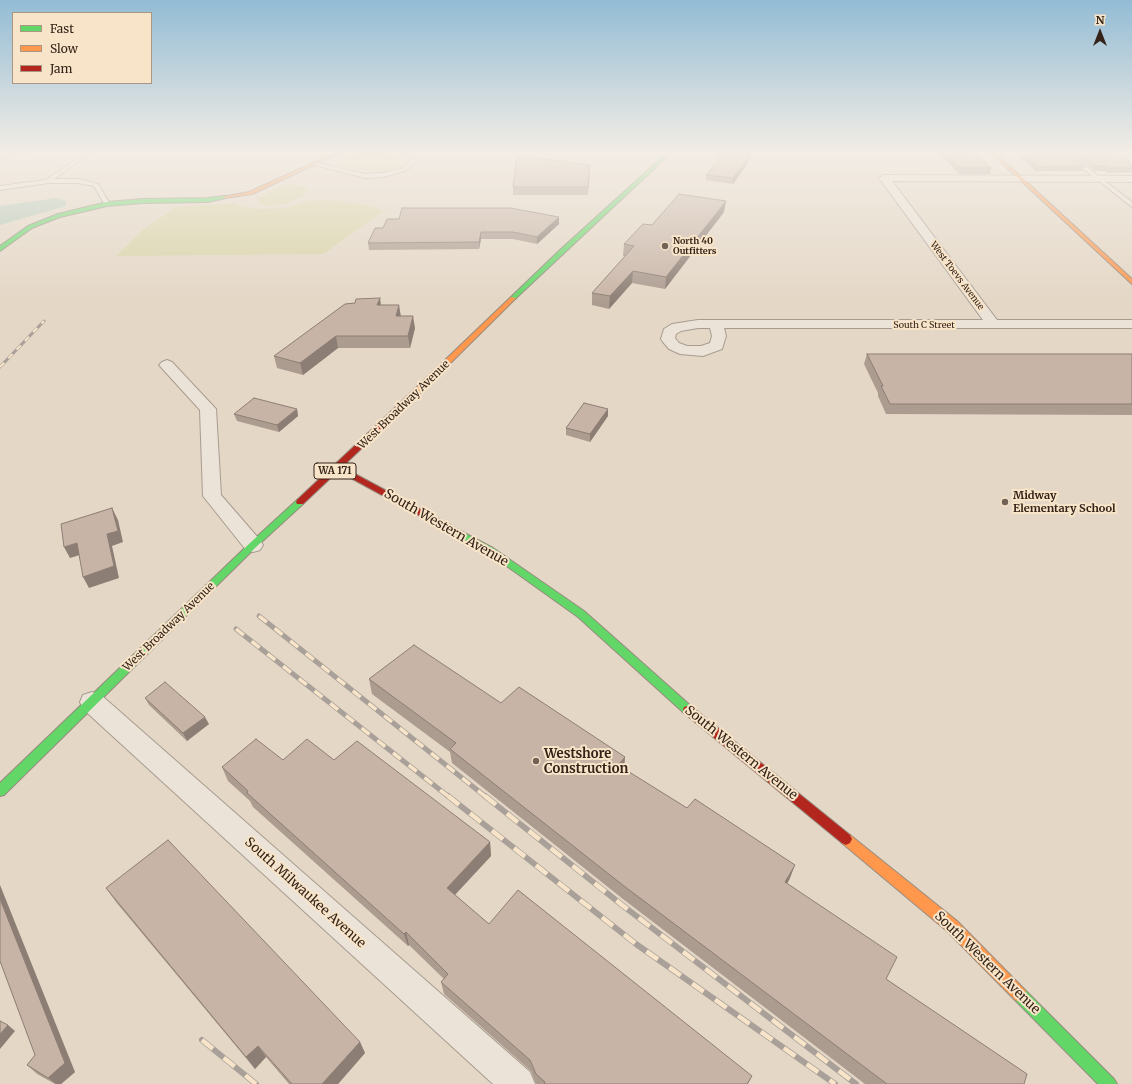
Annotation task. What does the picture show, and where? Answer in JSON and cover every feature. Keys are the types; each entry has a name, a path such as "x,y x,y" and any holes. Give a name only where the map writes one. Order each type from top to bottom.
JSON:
{"street":[{"path":"0,249 30,227 58,216 106,204 123,203"},
{"name":"West Broadway Avenue","path":"0,791 253,545 338,468 563,250 615,203"},
{"name":"West Toevs Avenue","path":"903,203 994,325"},
{"path":"1047,203 1132,282"},
{"name":"South C Street","path":"716,325 1132,324"},
{"path":"167,365 208,409 212,496 253,545"},
{"name":"South Western Avenue","path":"338,468 490,550 581,614 678,702 952,926 1109,1084"},
{"name":"South Milwaukee Avenue","path":"92,702 518,1084"}],"shaded area":[{"path":"24,203 66,203 66,206 0,225 0,206"},
{"path":"234,203 243,207 259,209 287,208 302,203 351,203 385,210 323,254 116,256 144,229 175,207"},
{"path":"259,203 289,203 267,206"}],"building":[{"name":"North 40 Outfitters","path":"672,203 725,203 666,277 633,271 610,296 592,293 634,246 624,244 643,224 652,225"},
{"path":"402,208 510,208 559,217 537,237 513,232 481,232 479,242 368,243 375,228 383,228 387,219 399,219"},
{"path":"380,298 377,305 399,305 396,316 413,316 408,336 336,336 300,363 274,356 345,304 355,303 356,299"},
{"path":"867,354 1132,354 1132,404 890,404"},
{"path":"254,398 297,409 277,425 234,414"},
{"path":"584,403 608,409 590,434 566,428"},
{"path":"112,508 118,531 107,534 114,566 83,577 77,543 64,547 61,524"},
{"path":"414,645 501,703 519,687 625,757 618,765 687,808 695,799 795,865 785,882 897,957 886,979 1027,1074 1024,1084 887,1084 624,886 450,749 456,743 369,679"},
{"path":"165,682 205,717 183,733 145,698"},
{"path":"256,739 283,760 307,739 334,760 357,741 490,842 447,888 489,924 518,890 752,1076 747,1084 544,1084 545,1082 536,1074 530,1060 441,982 448,974 406,932 404,934 247,793 248,791 222,767"},
{"path":"168,840 360,1042 322,1084 292,1084 258,1046 246,1057 106,888"},
{"path":"0,899 65,1063 48,1078 27,1065 35,1055 0,961"},
{"path":"0,1021 8,1025 0,1034"}],"railway":[{"path":"0,367 44,321"},
{"path":"259,616 486,797"},
{"path":"236,629 449,797"},
{"path":"448,796 636,944 835,1084"},
{"path":"485,796 622,905 856,1084"},
{"path":"202,1040 256,1084"}],"traffic: fast":[{"path":"0,249 30,227 58,216 107,204 124,203"},
{"path":"513,298 615,203"},
{"path":"0,791 253,545 300,502"},
{"path":"449,528 490,550 581,614 688,710"},
{"path":"1020,995 1109,1084"}],"traffic: slow":[{"path":"1046,203 1132,282"},
{"path":"401,407 513,298"},
{"path":"846,839 952,926 1020,995"}],"traffic: jam":[{"path":"300,502 401,407"},
{"path":"338,468 449,528"},
{"path":"688,710 846,839"}],"place":[{"name":"North 40 Outfitters","path":"665,246"},
{"name":"Midway Elementary School","path":"1005,502"},
{"name":"Westshore Construction","path":"536,761"}]}
